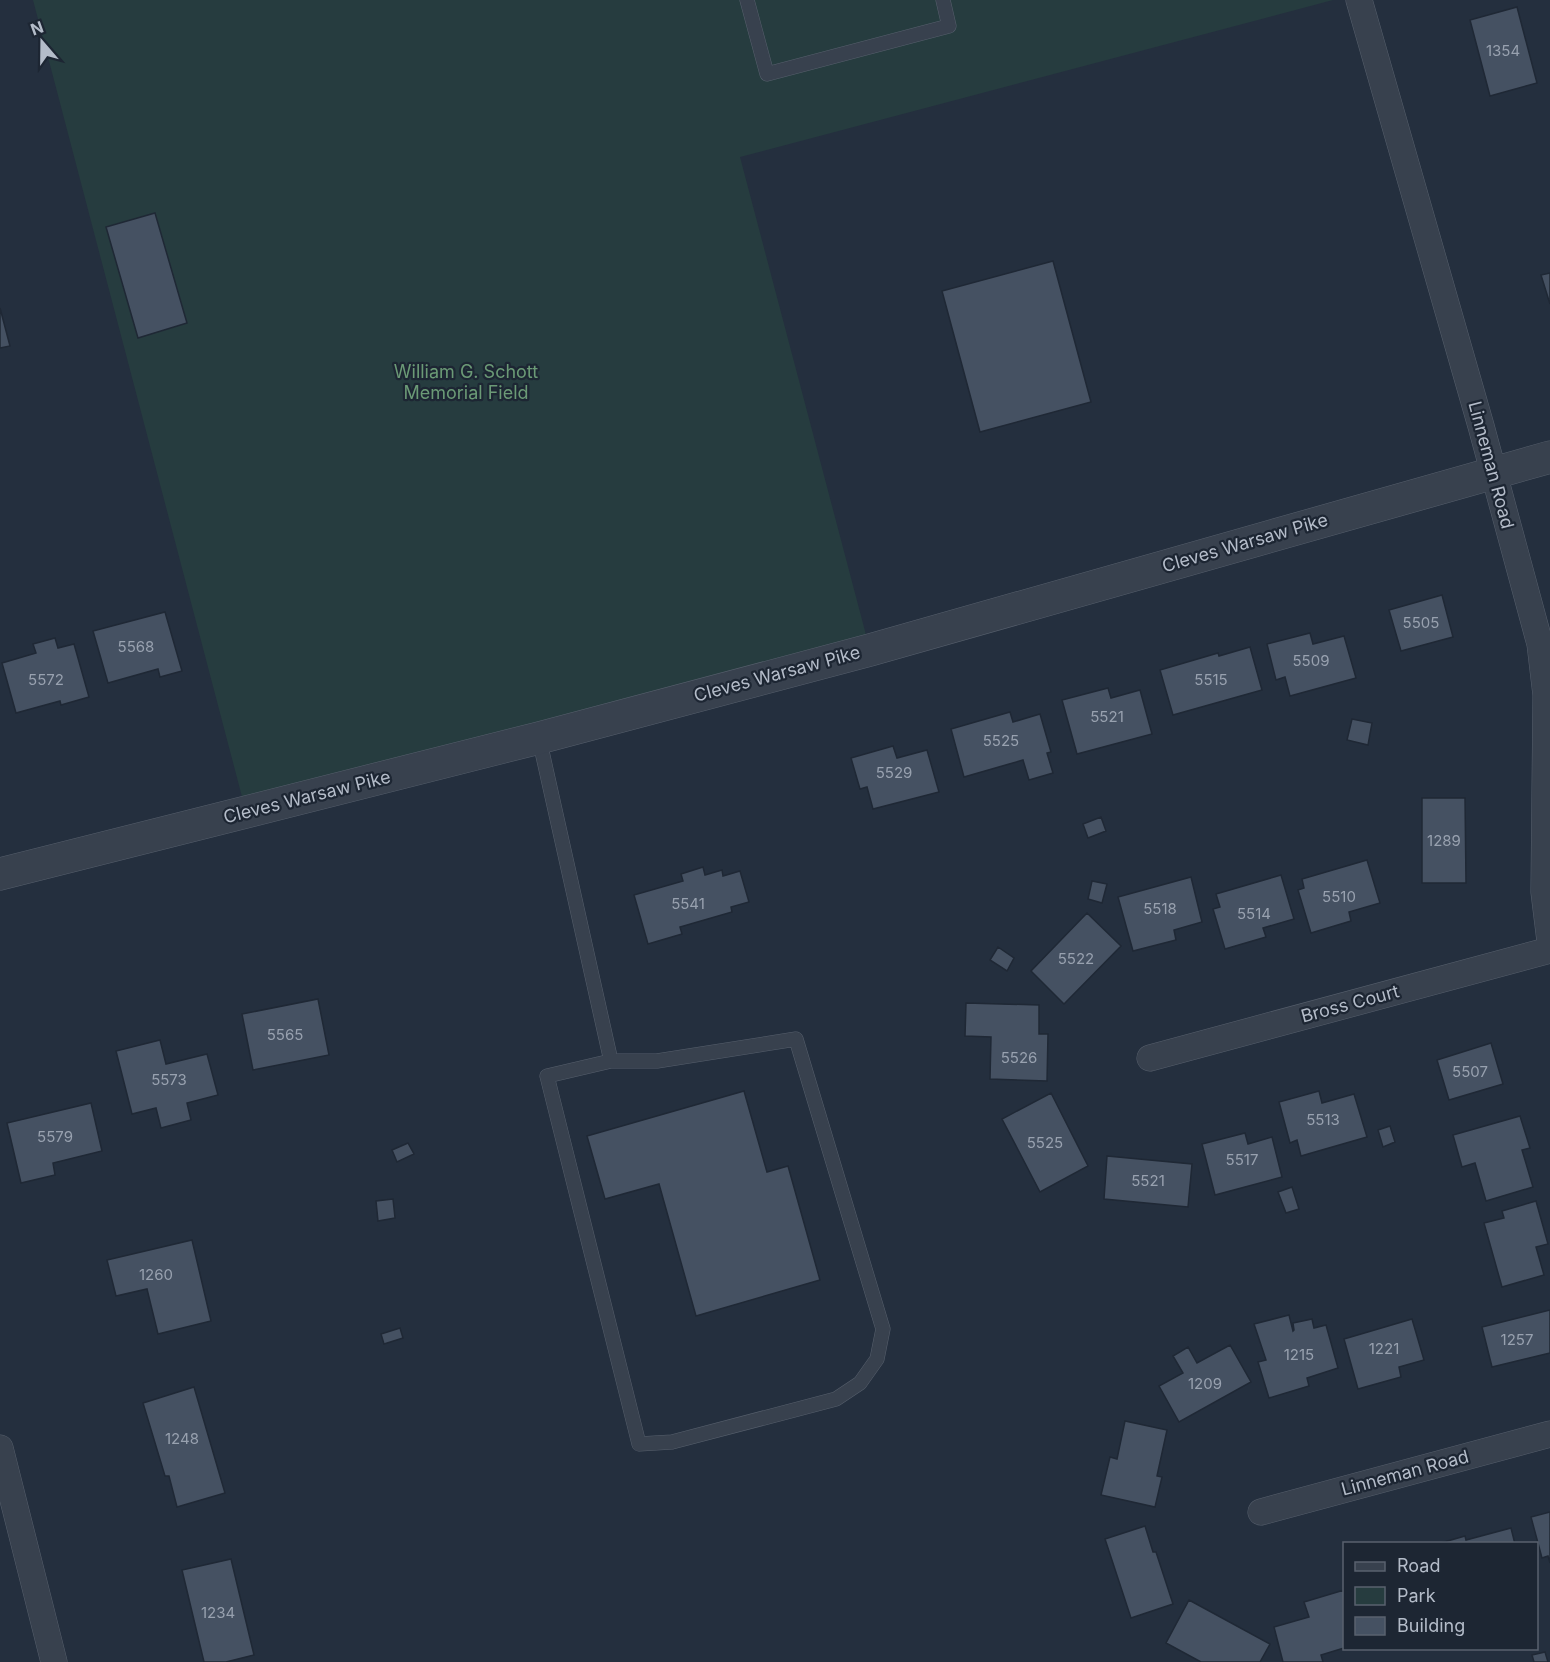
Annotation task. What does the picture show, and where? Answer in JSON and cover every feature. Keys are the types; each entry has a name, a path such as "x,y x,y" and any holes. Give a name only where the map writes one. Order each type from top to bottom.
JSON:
{"street":[{"name":"Linneman Road","path":"1359,0 1540,644 1546,695 1544,892 1550,941"},
{"name":"Cleves Warsaw Pike","path":"0,874 539,738 870,650 1550,457"},
{"name":"Bross Court","path":"1150,1058 1550,950"},
{"name":"Linneman Road","path":"1260,1512 1550,1434"},
{"path":"0,1448 54,1662"}],"lane":[{"path":"747,0 767,74 950,26 943,0"},
{"path":"539,738 611,1061"},
{"path":"796,1039 882,1329 877,1359 860,1383 836,1399 672,1442 639,1444 547,1076 611,1061 657,1061 796,1039"}],"green space":[{"name":"William G. Schott Memorial Field","path":"33,0 1333,0 740,157 870,650 246,812"}],"building":[{"path":"1517,7 1537,83 1490,96 1470,20"},
{"path":"155,213 187,323 138,338 106,227"},
{"path":"1053,261 1091,402 980,432 942,291"},
{"path":"1550,273 1550,304 1541,275"},
{"path":"0,308 10,346 0,348"},
{"path":"1442,595 1453,637 1401,651 1389,610"},
{"path":"165,612 182,671 160,677 158,669 108,683 93,631"},
{"path":"1310,633 1313,644 1344,636 1356,678 1290,696 1285,677 1276,680 1267,644"},
{"path":"55,638 58,648 74,644 89,697 61,705 60,701 16,713 2,663 36,653 33,644"},
{"path":"1250,647 1262,690 1173,715 1160,670 1218,653 1219,656"},
{"path":"1108,688 1111,698 1140,690 1152,734 1077,754 1062,700"},
{"path":"1010,712 1013,722 1040,714 1051,752 1047,753 1053,773 1029,780 1023,760 964,777 951,729"},
{"path":"1352,719 1372,723 1368,745 1347,740"},
{"path":"893,746 897,758 927,750 939,792 873,809 867,787 860,789 851,758"},
{"path":"1422,798 1465,798 1466,883 1422,883"},
{"path":"1101,817 1106,831 1088,838 1083,824"},
{"path":"1367,860 1380,903 1349,912 1351,921 1311,933 1298,890 1304,888 1302,879"},
{"path":"703,867 705,875 722,870 723,876 740,871 749,902 731,907 732,912 680,927 682,934 648,944 634,895 683,881 681,874"},
{"path":"1281,875 1294,919 1263,928 1266,937 1225,949 1213,909 1220,907 1216,894"},
{"path":"1191,877 1202,922 1174,930 1176,940 1133,951 1118,897"},
{"path":"1092,881 1107,884 1102,903 1088,899"},
{"path":"1087,913 1121,946 1064,1004 1031,971"},
{"path":"998,947 1014,958 1007,971 990,960"},
{"path":"318,999 329,1055 253,1070 242,1014"},
{"path":"966,1003 1039,1005 1039,1034 1048,1034 1047,1081 990,1079 991,1037 965,1036"},
{"path":"160,1040 166,1064 207,1054 218,1095 187,1103 191,1120 161,1128 156,1108 132,1114 116,1051"},
{"path":"1491,1043 1503,1084 1449,1100 1437,1060"},
{"path":"744,1091 767,1172 788,1166 820,1280 696,1316 659,1184 605,1199 587,1136"},
{"path":"1319,1091 1322,1103 1354,1094 1367,1137 1301,1156 1297,1140 1290,1143 1279,1102"},
{"path":"1051,1093 1088,1166 1040,1192 1002,1119"},
{"path":"91,1103 102,1151 53,1163 55,1175 21,1183 7,1123"},
{"path":"1520,1116 1530,1148 1522,1150 1533,1187 1486,1201 1475,1163 1462,1167 1453,1135"},
{"path":"1390,1126 1395,1142 1383,1147 1378,1130"},
{"path":"1245,1133 1248,1144 1272,1137 1282,1177 1215,1195 1202,1144"},
{"path":"408,1143 414,1154 397,1162 392,1150"},
{"path":"1107,1156 1192,1164 1188,1207 1104,1199"},
{"path":"1292,1187 1299,1209 1286,1213 1278,1192"},
{"path":"393,1199 395,1218 378,1221 376,1201"},
{"path":"1536,1201 1548,1244 1536,1247 1544,1275 1502,1287 1484,1223 1504,1218 1502,1211"},
{"path":"192,1240 211,1321 158,1334 147,1289 116,1296 107,1260"},
{"path":"1550,1310 1550,1353 1492,1367 1482,1327"},
{"path":"1289,1315 1293,1331 1293,1323 1312,1319 1314,1328 1326,1325 1338,1368 1307,1378 1309,1386 1269,1398 1258,1362 1266,1360 1254,1324"},
{"path":"1412,1319 1424,1360 1399,1367 1401,1377 1358,1389 1344,1339"},
{"path":"400,1328 403,1338 384,1344 381,1334"},
{"path":"1230,1345 1251,1382 1179,1422 1159,1386 1183,1373 1173,1356 1188,1347 1197,1363"},
{"path":"194,1387 225,1493 177,1507 169,1476 165,1476 143,1403"},
{"path":"1125,1421 1167,1430 1157,1476 1162,1477 1155,1507 1101,1495 1110,1457 1117,1459"},
{"path":"1550,1512 1550,1563 1548,1556 1542,1558 1531,1517"},
{"path":"1145,1526 1173,1604 1131,1618 1105,1539"},
{"path":"1511,1528 1514,1542 1444,1542 1465,1536 1466,1540"},
{"path":"231,1559 254,1655 226,1662 204,1662 182,1570"},
{"path":"1343,1590 1343,1648 1321,1655 1323,1662 1283,1662 1274,1627 1309,1617 1304,1602"},
{"path":"1189,1600 1270,1644 1260,1662 1201,1662 1166,1643"},
{"path":"1545,1652 1548,1662 1534,1662 1532,1655"}]}
